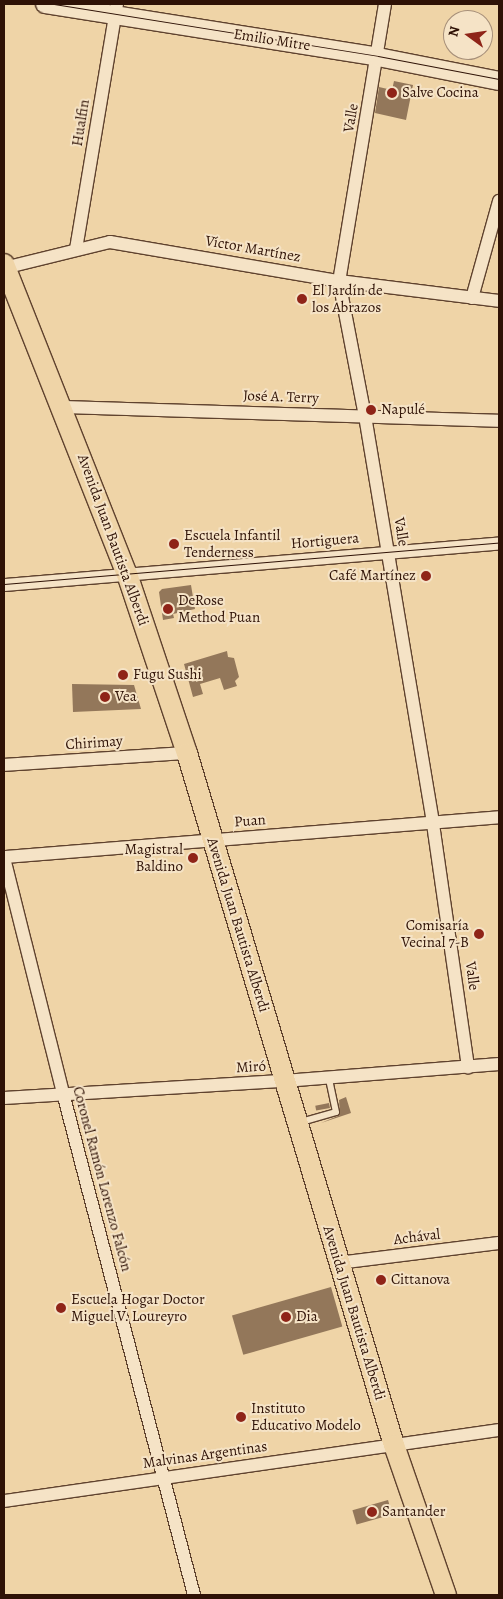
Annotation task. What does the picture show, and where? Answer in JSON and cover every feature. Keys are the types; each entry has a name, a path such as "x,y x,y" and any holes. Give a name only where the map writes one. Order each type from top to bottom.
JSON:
{"main road":[{"name":"Avenida Juan Bautista Alberdi","path":"4,266 62,407 127,574 187,753 338,1263 394,1445 446,1595"}],"street":[{"name":"Emilio Mitre","path":"45,4 116,9 499,81"},
{"name":"Valle","path":"385,4 378,57 339,281 365,416 433,824 468,1067"},
{"name":"Hualfin","path":"76,248 116,9"},
{"path":"472,298 499,201"},
{"name":"Víctor Martínez","path":"4,266 76,248 110,242 339,281 499,301"},
{"name":"José A. Terry","path":"62,407 499,421"},
{"name":"Hortiguera","path":"4,585 499,543"},
{"name":"Chirimay","path":"4,765 187,753"},
{"name":"Puan","path":"4,858 212,840 433,824 499,817"},
{"name":"Coronel Ramón Lorenzo Falcón","path":"4,858 62,1094 194,1595"},
{"name":"Miró","path":"4,1098 329,1078 499,1064"},
{"name":"Achával","path":"338,1263 499,1243"},
{"name":"Malvinas Argentinas","path":"4,1501 499,1430"}],"lane":[{"path":"297,1123 336,1112 329,1078"}],"building":[{"path":"394,81 413,85 406,120 375,113 379,87 392,90"},
{"path":"191,585 195,609 173,614 174,618 163,620 159,592 162,589"},
{"path":"227,651 228,657 234,658 239,677 235,681 237,686 224,690 220,678 200,684 203,694 193,697 184,664"},
{"name":"Vea","path":"72,684 134,685 141,709 73,712"},
{"path":"346,1097 351,1113 321,1123 340,1115 339,1100"},
{"path":"329,1103 330,1108 316,1111 315,1106"},
{"name":"Dia","path":"331,1287 342,1326 243,1355 232,1315"},
{"name":"Santander","path":"388,1500 392,1514 357,1525 352,1510"}],"tram line":[{"path":"54,4 378,56 499,79"},
{"path":"4,584 499,542"}],"place":[{"name":"Salve Cocina","path":"392,93"},
{"name":"El Jardín de los Abrazos","path":"302,299"},
{"name":"Napulé","path":"371,410"},
{"name":"Escuela Infantil Tenderness","path":"174,544"},
{"name":"Café Martínez","path":"426,576"},
{"name":"DeRose Method Puan","path":"168,609"},
{"name":"Fugu Sushi","path":"123,675"},
{"name":"Vea","path":"105,697"},
{"name":"Magistral Baldino","path":"193,858"},
{"name":"Comisaría Vecinal 7-B","path":"479,934"},
{"name":"Cittanova","path":"381,1280"},
{"name":"Escuela Hogar Doctor Miguel V. Loureyro","path":"61,1308"},
{"name":"Dia","path":"286,1317"},
{"name":"Instituto Educativo Modelo","path":"241,1417"},
{"name":"Santander","path":"372,1512"}]}
